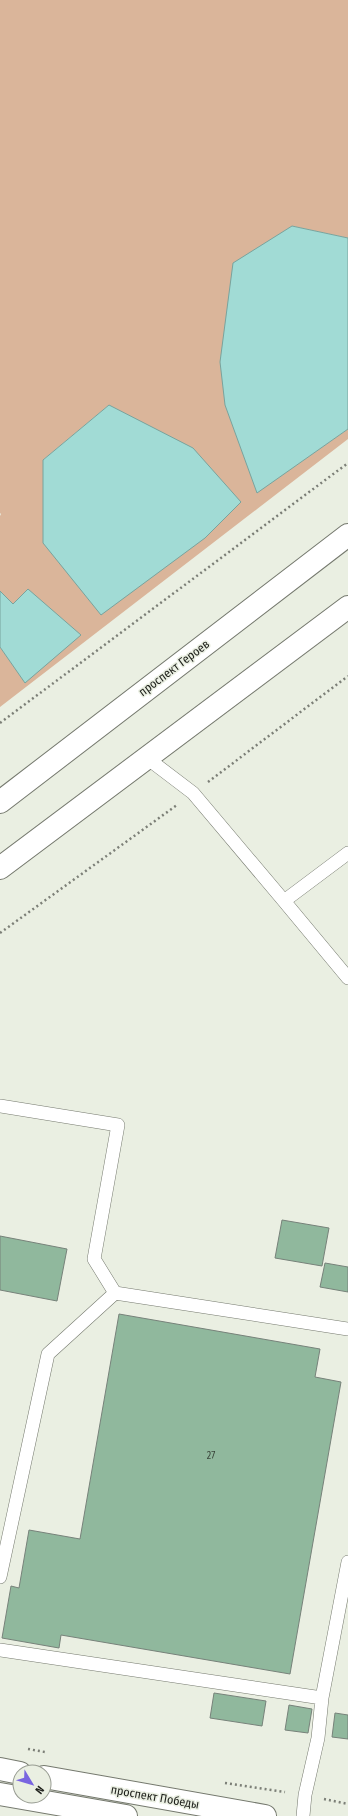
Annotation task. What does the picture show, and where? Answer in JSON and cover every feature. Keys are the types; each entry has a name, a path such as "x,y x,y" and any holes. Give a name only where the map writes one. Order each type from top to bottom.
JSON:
{"main road":[{"name":"проспект Героев","path":"0,802 348,535"},
{"path":"0,868 348,607"},
{"path":"0,1769 12,1771"},
{"name":"проспект Победы","path":"52,1778 265,1816"},
{"name":"проспект Победы","path":"0,1794 126,1816"}],"lane":[{"path":"147,758 193,793 348,978"},
{"path":"284,901 348,853"},
{"path":"0,1106 118,1125 94,1259 115,1293 348,1329"},
{"path":"0,1577 48,1354 115,1293"},
{"path":"303,1816 305,1795 318,1738 322,1698 348,1562"},
{"path":"0,1650 322,1698"}],"path":[{"path":"0,723 348,463"}],"shaded area":[{"path":"0,0 348,0 348,238 292,226 257,492 348,429 348,439 0,707 0,647 25,682 28,590 13,604 0,591","holes":["109,405 43,543 43,460"]}],"water":[{"path":"292,226 348,238 348,429 257,493 225,405 220,362 233,263"},
{"path":"109,405 193,448 241,502 205,538 101,615 43,543 43,460"},
{"path":"28,589 81,635 25,683 0,647 0,591 13,604"}],"building":[{"path":"282,1220 329,1228 322,1266 275,1258"},
{"path":"0,1236 67,1249 57,1301 0,1290"},
{"path":"325,1263 348,1267 348,1292 320,1287"},
{"path":"119,1314 320,1349 315,1377 341,1382 290,1674 61,1635 59,1648 2,1638 11,1586 19,1588 29,1530 80,1539"},
{"path":"214,1693 266,1701 262,1726 210,1718"},
{"path":"289,1705 312,1709 308,1733 285,1730"},
{"path":"335,1713 348,1715 348,1739 332,1737"}]}
